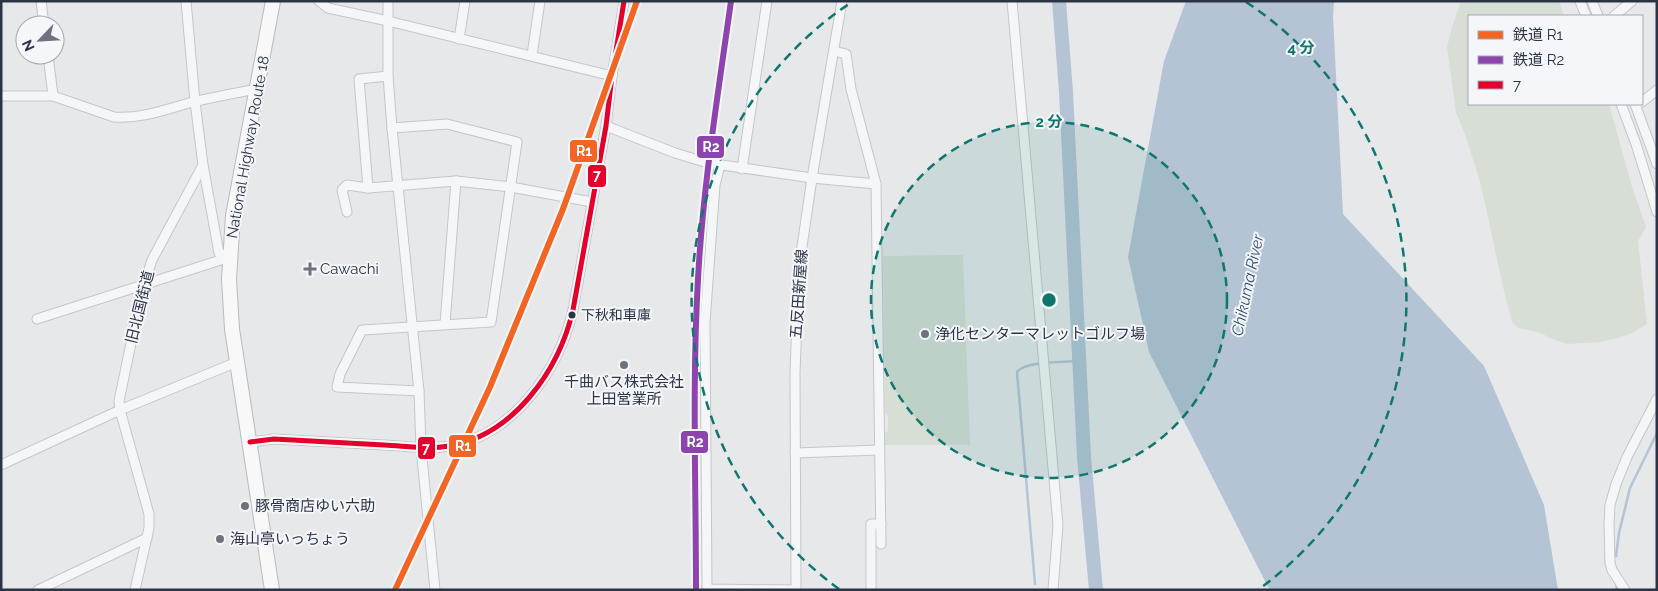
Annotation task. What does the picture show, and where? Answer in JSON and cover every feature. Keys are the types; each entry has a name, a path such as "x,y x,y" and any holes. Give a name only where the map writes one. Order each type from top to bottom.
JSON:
{"highway":[{"name":"National Highway Route 18","path":"272,590 237,362 230,302 230,257 233,216 273,1"}],"street":[{"path":"41,1 43,15"},
{"path":"186,1 203,165 219,253 230,257"},
{"path":"318,1 328,8 612,76"},
{"path":"388,1 388,76 392,128 419,391 421,448 435,590"},
{"path":"459,39 466,1"},
{"path":"532,56 540,1"},
{"path":"250,442 274,439 421,448 450,446 478,437 523,404 544,378 558,355 570,326 606,126 624,1"},
{"path":"742,169 767,1"},
{"name":"五反田新屋線","path":"796,590 795,334 798,282 812,178 842,1"},
{"path":"1012,1 1058,525 1053,590"},
{"path":"1580,1 1586,15"},
{"path":"1592,1 1598,15"},
{"path":"1615,15 1632,1"},
{"path":"834,51 846,54 851,89 876,184 881,544"},
{"path":"49,65 53,96"},
{"path":"368,188 359,79 388,76"},
{"path":"1,96 53,96 114,118 125,118 257,89"},
{"path":"1643,100 1657,90"},
{"path":"1622,105 1657,212"},
{"path":"1638,105 1657,164"},
{"path":"392,128 447,124 517,142 491,322 362,330 340,374 337,387 419,391"},
{"path":"606,126 675,153 720,165 812,178 876,184"},
{"name":"旧北国街道","path":"135,590 150,528 149,514 119,401 141,295 152,260 203,165"},
{"path":"720,165 715,185 705,322 706,589 796,590"},
{"path":"348,212 342,190 347,185 368,188 456,180 511,187 592,202"},
{"path":"445,324 456,180"},
{"path":"38,319 230,257"},
{"path":"1,465 120,410 237,362"},
{"path":"1625,590 1612,570 1610,563 1610,506 1627,456 1657,399"},
{"path":"795,452 879,450"},
{"path":"871,590 871,524 881,524"},
{"path":"38,590 147,538"}],"shaded area":[{"path":"1461,1 1559,1 1564,15 1468,15 1468,105 1609,105 1632,187 1646,227 1638,241 1647,324 1632,333 1618,338 1600,342 1568,344 1538,332 1518,328 1512,322 1481,185 1456,112 1447,47"},
{"name":"浄化センターマレットゴルフ場","path":"963,255 970,445 883,445 884,434 888,431 888,416 885,413 883,256"}],"water":[{"path":"1186,1 1334,1 1333,16 1343,214 1484,366 1544,505 1558,590 1270,590 1268,587 1149,352 1128,257 1164,61"}],"waterway":[{"name":"Chikuma River","path":"1059,1 1066,92 1084,457 1096,590"},
{"path":"1035,584 1017,372 1021,368 1036,364 1079,361"},
{"path":"1616,556 1619,533 1630,488 1657,433"},
{"path":"1616,583 1617,590"}],"rail line":[{"name":"R1","path":"395,590 490,387 563,209 637,1"},
{"name":"R2","path":"696,590 695,396 696,318 700,244 707,175 731,1"}],"transit line":[{"name":"7","path":"250,442 274,439 425,448 449,446 472,439 494,429 513,414 530,396 545,376 557,355 573,310 606,126 624,1"}],"place":[{"name":"Cawachi","path":"310,269"},
{"name":"下秋和車庫","path":"572,315"},
{"name":"浄化センターマレットゴルフ場","path":"925,334"},
{"name":"千曲バス株式会社 上田営業所","path":"624,365"},
{"name":"豚骨商店ゆい六助","path":"245,506"},
{"name":"海山亭いっちょう","path":"220,539"}]}
